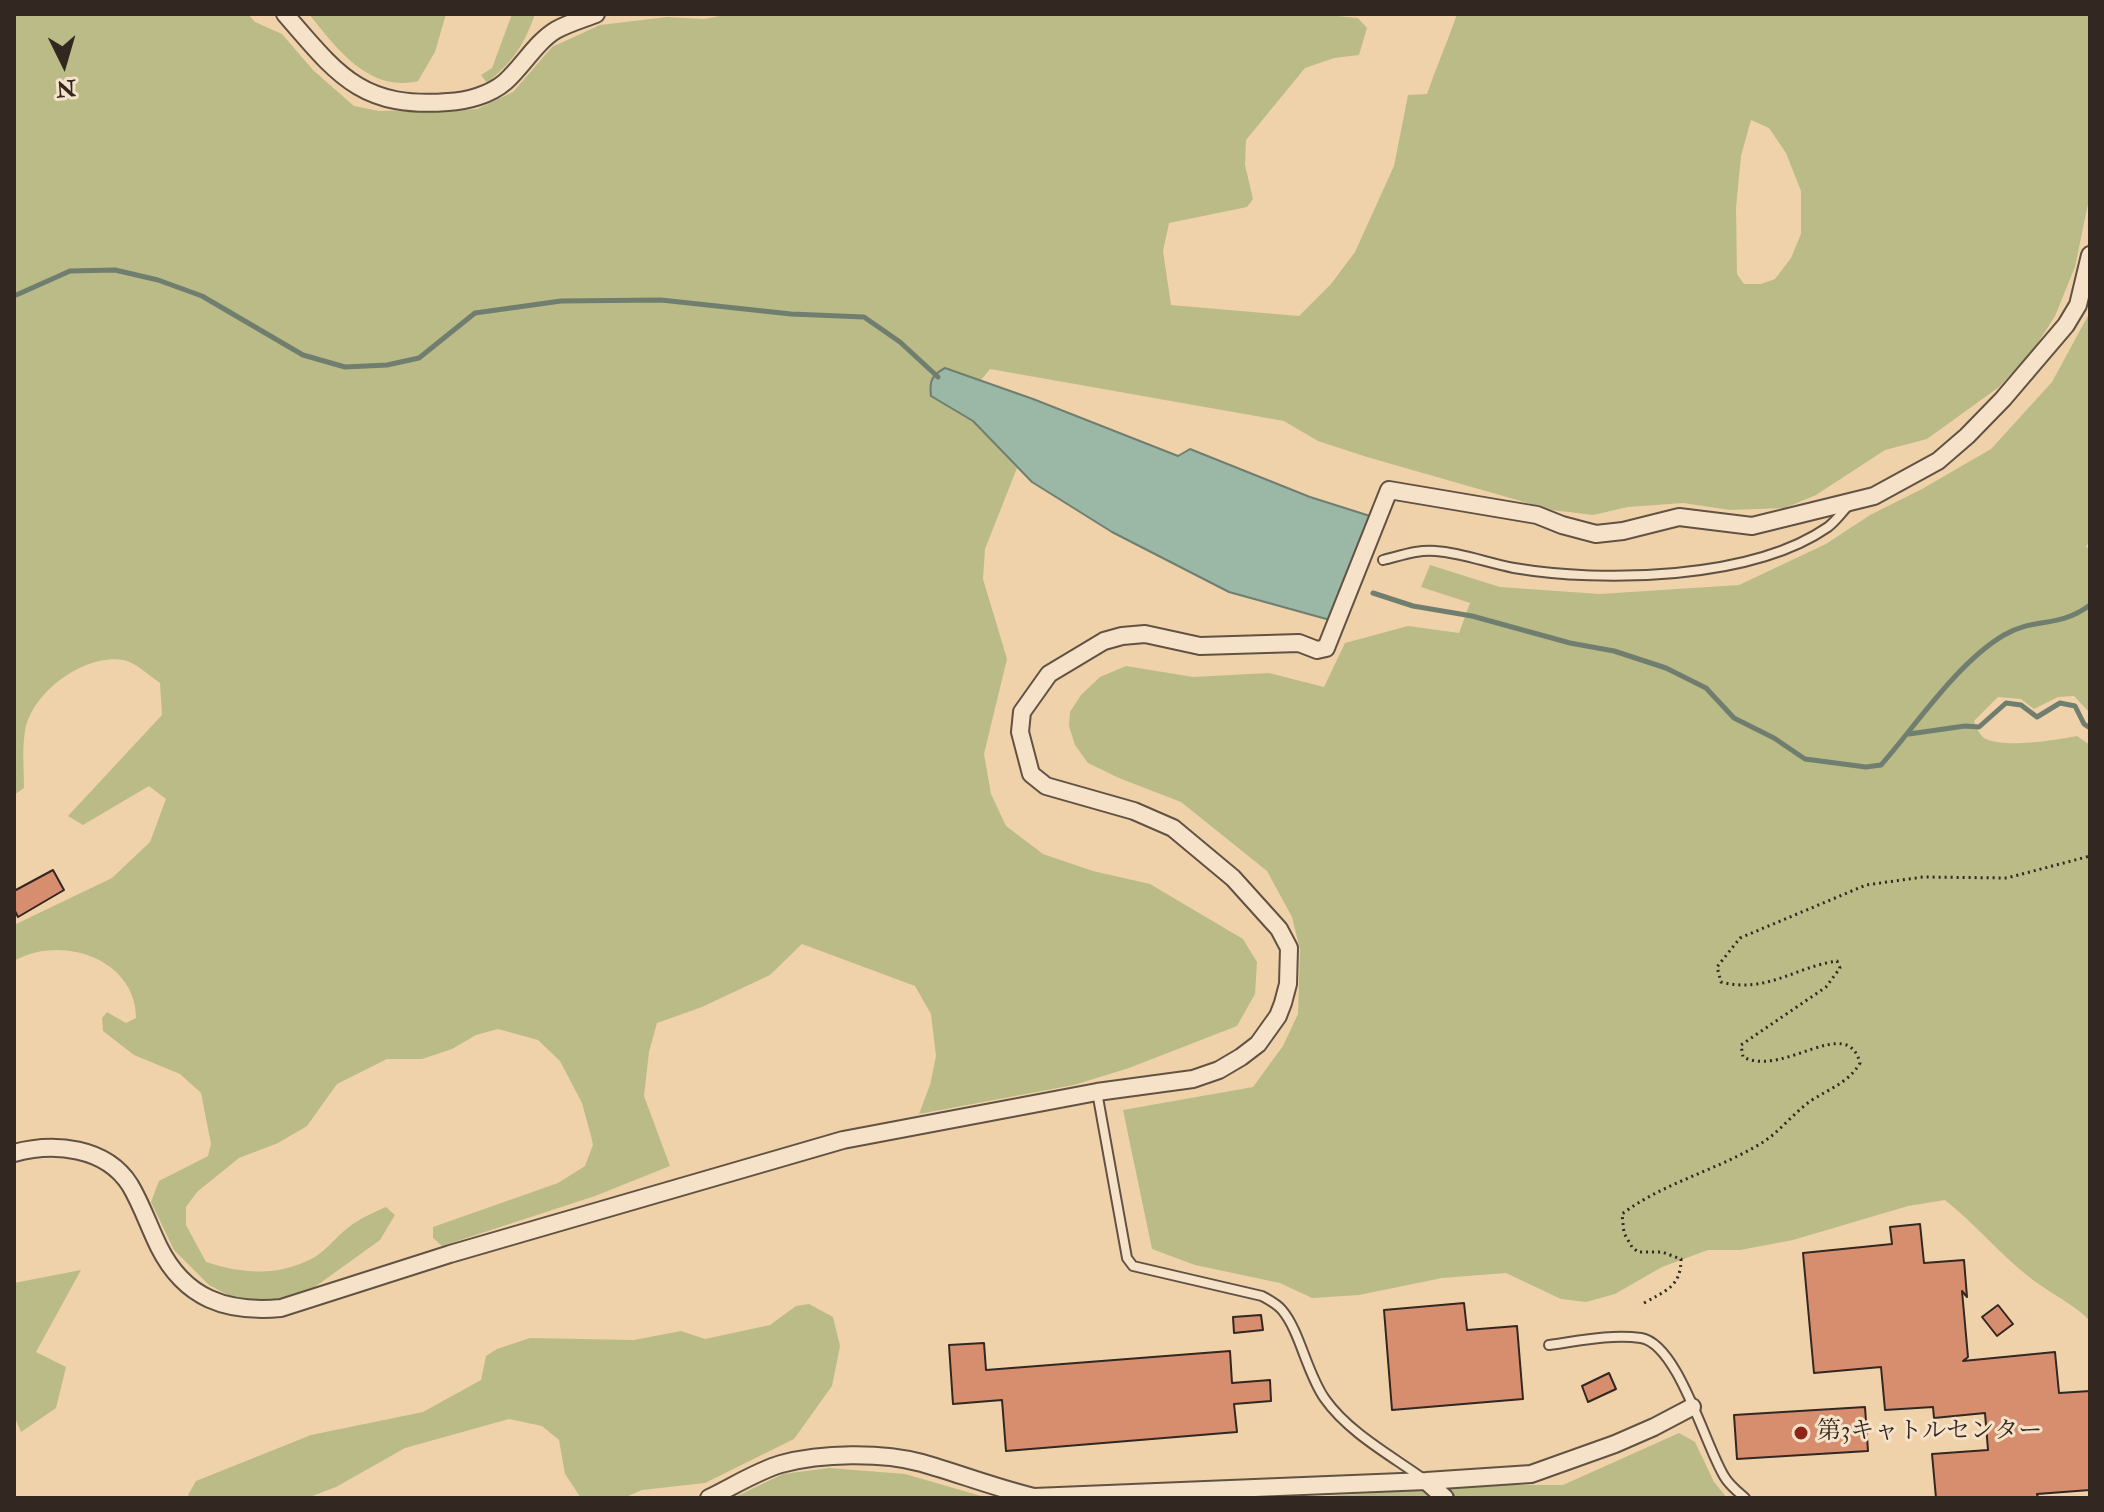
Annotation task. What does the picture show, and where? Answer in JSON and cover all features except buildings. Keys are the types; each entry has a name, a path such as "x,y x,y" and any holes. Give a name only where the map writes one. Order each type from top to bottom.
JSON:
{"street":[{"path":"285,14 336,71 371,95 434,103 484,95 504,83 554,31 596,14"},
{"path":"14,1153 35,1147 58,1147 95,1156 111,1166 128,1182 160,1250 186,1284 206,1298 233,1308 255,1311 281,1308 761,1161 843,1140 1097,1092 1193,1079 1219,1070 1258,1044 1278,1016 1288,984 1289,948 1260,905 1205,853 1173,828 1134,811 1059,791 1046,786 1031,774 1020,732 1022,712 1049,674 1104,641 1122,636 1145,634 1200,646 1299,643 1317,650 1326,648 1389,490 1537,515 1596,534 1623,531 1679,517 1752,526 1874,496 1938,461 1967,436 2066,325 2078,305 2090,255"},
{"path":"709,1498 779,1465 882,1456 920,1463 1034,1497 1531,1474 1615,1444 1692,1407"},
{"path":"1426,1481 1445,1498"}],"lane":[{"path":"1383,560 1436,551 1513,568 1564,574 1646,575 1698,571 1786,548 1829,526 1851,503"},
{"path":"1097,1092 1127,1258 1133,1266 1262,1296 1280,1307 1325,1400 1352,1427 1426,1481"},
{"path":"1549,1345 1614,1337 1644,1339 1663,1351 1676,1368 1725,1479 1745,1498"}],"path":[{"path":"1644,1303 1672,1287 1681,1274 1681,1259 1662,1252 1638,1252 1624,1233 1622,1214 1643,1197 1714,1168 1763,1143 1810,1101 1853,1077 1860,1063 1857,1052 1849,1044 1833,1042 1797,1056 1772,1061 1753,1062 1743,1057 1741,1045 1826,987 1840,968 1837,961 1817,964 1784,979 1749,985 1721,982 1717,967 1740,938 1866,885 1923,877 2007,878 2090,856"}],"green space":[{"path":"14,14 248,14 255,22 282,34 313,70 354,106 379,111 435,112 477,109 513,92 552,47 600,25 667,17 704,19 731,14 1337,14 1358,18 1367,28 1359,55 1334,58 1305,68 1246,140 1245,165 1253,199 1247,207 1169,223 1163,251 1171,305 1299,316 1331,284 1355,252 1394,166 1408,95 1427,94 1457,14 2090,14 2090,194 2075,267 2055,316 2034,349 1999,387 1927,439 1885,450 1816,495 1785,508 1730,510 1683,503 1628,507 1593,515 1552,510 1318,441 1284,421 990,369 981,380 945,368 931,396 973,421 1017,468 985,549 983,579 1007,659 984,754 991,794 1006,826 1043,854 1093,871 1150,884 1243,939 1257,962 1255,994 1237,1026 1129,1068 1074,1085 919,1114 936,1056 931,1014 915,986 802,944 770,975 702,1007 657,1023 649,1052 644,1096 670,1166 595,1196 442,1246 433,1238 433,1227 558,1183 585,1166 593,1145 591,1136 582,1103 560,1061 538,1040 498,1029 476,1035 452,1049 422,1059 387,1059 337,1084 307,1126 278,1143 239,1158 197,1192 186,1207 186,1225 206,1262 261,1272 288,1268 315,1257 353,1224 386,1207 395,1215 380,1240 305,1294 256,1302 230,1296 209,1285 174,1250 151,1202 159,1181 208,1156 211,1144 201,1093 180,1074 134,1055 103,1031 102,1018 107,1012 126,1023 136,1018 133,997 110,966 73,951 32,953 14,961 14,925 112,878 150,842 166,799 149,786 83,825 68,816 162,715 160,683 123,660 92,663 62,679 38,703 30,717 24,738 24,788 14,795","holes":["1751,120 1769,128 1786,153 1801,191 1801,234 1791,258 1775,279 1761,284 1744,284 1737,274 1736,208 1741,156"]},
{"path":"309,14 446,14 435,52 418,81 400,83 369,74 355,65"},
{"path":"512,14 535,14 517,52 487,83 481,75 492,68"},
{"path":"2090,312 2090,540 2086,547 2090,549 2090,713 2074,696 2058,697 2034,709 2021,699 1998,697 1974,721 1982,736 1993,741 2030,743 2077,736 2090,745 2090,1321 2029,1277 1945,1200 1908,1206 1793,1240 1740,1250 1708,1250 1662,1267 1615,1294 1586,1302 1561,1299 1506,1273 1442,1278 1359,1295 1312,1298 1280,1283 1195,1265 1152,1249 1123,1110 1253,1087 1283,1046 1298,1014 1300,949 1292,917 1267,871 1181,802 1088,763 1075,745 1069,726 1070,712 1081,695 1100,677 1126,666 1193,677 1269,673 1324,687 1345,643 1408,626 1459,633 1470,603 1421,587 1430,565 1500,587 1600,594 1739,585 1826,544 1870,515 1991,449 2052,382"},
{"path":"81,1270 36,1352 66,1367 56,1408 21,1432 14,1416 14,1283"},
{"path":"809,1304 833,1317 840,1346 832,1386 794,1439 705,1483 642,1490 624,1498 581,1498 565,1474 559,1440 542,1426 509,1419 405,1448 336,1487 307,1498 190,1498 188,1495 196,1481 311,1435 423,1412 481,1380 486,1356 530,1338 634,1340 681,1331 705,1339 770,1325 796,1306"},
{"path":"1679,1433 1695,1442 1714,1482 1727,1498 1292,1498 1506,1485 1563,1485"},
{"path":"829,1468 905,1474 988,1498 733,1498 783,1474"}],"shaded area":[{"path":"945,368 1178,456 1190,449 1310,497 1370,516 1330,620 1229,592 1112,532 1032,482 973,421 931,396 932,379"}],"waterway":[{"path":"14,296 70,271 115,270 158,280 202,296 303,355 345,367 387,365 419,358 475,313 561,301 661,300 791,314 864,317 900,342 938,377"},
{"path":"1373,593 1413,606 1472,616 1570,643 1614,651 1666,668 1706,688 1734,718 1774,738 1805,759 1866,767 1881,765 1954,677 1987,647 2015,630 2067,617 2090,605"},
{"path":"1909,734 1979,727 2006,703 2021,705 2037,717 2060,703 2075,706 2084,724 2090,728"}],"place":[{"name":"第3キャトルセンター","path":"1801,1433"}]}
